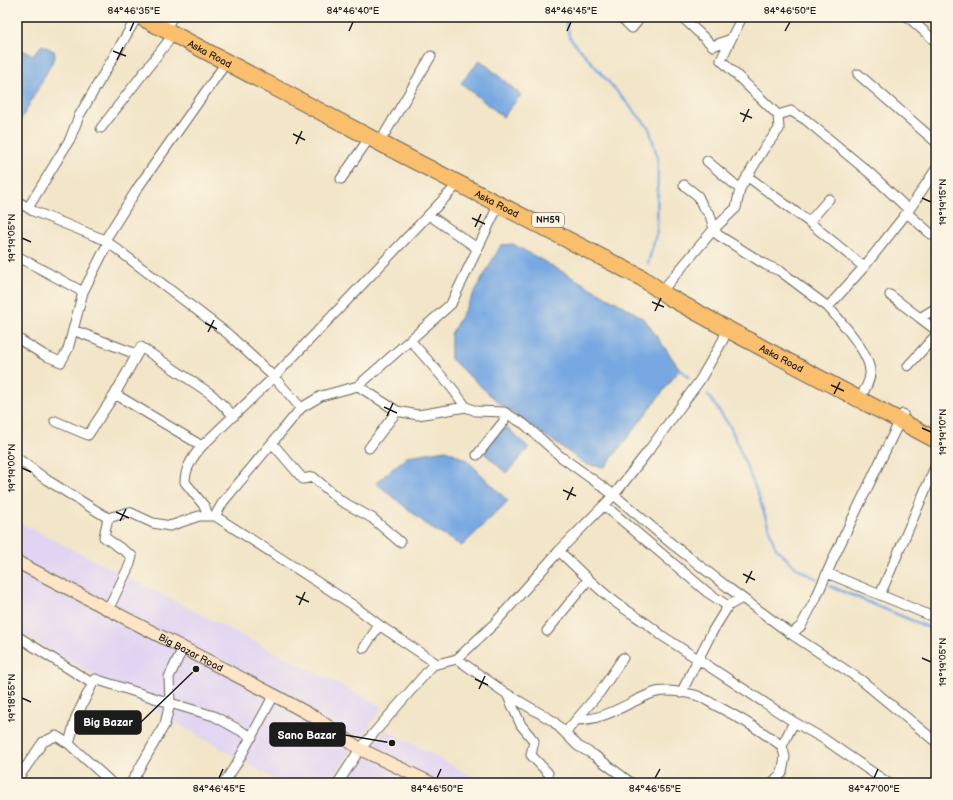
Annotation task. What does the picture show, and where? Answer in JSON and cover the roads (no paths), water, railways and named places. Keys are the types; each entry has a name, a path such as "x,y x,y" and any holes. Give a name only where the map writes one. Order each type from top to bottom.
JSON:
{"highway":[{"name":"Aska Road","path":"141,17 167,23 229,59 460,180 499,204 665,289"},
{"name":"NH59","path":"460,180 561,226 728,326 935,436"}],"street":[{"path":"28,208 70,139 79,116 138,17"},
{"path":"621,17 632,28 641,17"},
{"path":"682,17 713,46 731,39"},
{"path":"665,289 714,229 736,208 740,189 747,176 763,150 779,129 778,115 721,60 742,17"},
{"path":"908,17 936,42"},
{"path":"101,128 167,23"},
{"path":"340,179 377,136 431,56"},
{"path":"17,338 44,355 61,362 68,349 83,292 106,241 139,186 229,59"},
{"path":"858,74 936,142"},
{"path":"778,115 791,111 806,120 872,176 931,234 936,234"},
{"path":"707,161 740,189"},
{"path":"828,307 864,267 908,212 936,169"},
{"path":"747,176 809,222 864,267"},
{"path":"437,664 353,605 212,516 185,482 185,477 190,462 202,446 274,377 429,215 460,180"},
{"path":"684,185 698,196 703,207 710,215 714,229 718,235 766,265 780,271 828,307 846,326 861,348 868,362 871,373 861,396"},
{"path":"809,222 829,199"},
{"path":"17,201 28,208 106,241 228,334 274,377 301,408"},
{"path":"212,516 301,408 321,396 358,386 451,304 499,204"},
{"path":"429,215 477,248"},
{"path":"17,256 83,292"},
{"path":"890,295 936,330"},
{"path":"920,318 936,308"},
{"path":"338,783 360,749 433,665 457,659 494,624 559,551 614,495 700,380 723,340 728,326"},
{"path":"73,330 136,354"},
{"path":"908,366 936,335"},
{"path":"410,340 452,388 466,408"},
{"path":"54,421 88,435 115,394 140,347 211,394 234,416"},
{"path":"358,386 397,411 418,415 466,408 476,411 504,412 524,424 560,456 614,495 672,544 791,634 861,680 936,742"},
{"path":"115,394 202,446"},
{"path":"369,448 397,411"},
{"path":"477,455 504,421 504,412"},
{"path":"791,634 801,626 902,418"},
{"path":"272,443 304,479 313,477 341,501 372,518 400,542"},
{"path":"17,458 47,480 108,518 129,512 153,523 170,526 199,516 212,516"},
{"path":"880,595 936,465"},
{"path":"604,505 707,592 728,606"},
{"path":"108,518 104,537 132,556 130,564 108,610"},
{"path":"559,551 588,580 661,635 794,722 824,739 888,783"},
{"name":"Big Bazar Road","path":"17,562 274,695 316,718 360,749 431,783"},
{"path":"827,573 935,616"},
{"path":"547,631 588,580"},
{"path":"681,693 712,632 728,606 742,598"},
{"path":"364,648 379,624"},
{"path":"17,636 90,682 95,679 214,716 252,736"},
{"path":"131,783 165,724 170,703 169,677 183,648"},
{"path":"565,733 600,692 623,658"},
{"path":"457,659 507,694 553,721 578,746 594,755 631,783"},
{"path":"69,744 76,717 95,679"},
{"path":"576,720 589,720 604,715 628,706 653,693 662,691 696,695 763,731 782,746 785,757 785,765 782,773 772,783"},
{"path":"507,694 521,725 534,741 531,755 548,773"},
{"path":"224,783 274,695"},
{"path":"782,746 794,722"},
{"path":"17,780 43,742 56,736 69,744 112,783"}],"water":[{"path":"42,45 54,51 55,57 18,125 17,48 33,55"},
{"path":"480,60 521,95 503,117 461,83"},
{"path":"513,244 632,311 645,320 680,369 605,467 587,465 499,403 451,359 451,334 501,245"},
{"path":"505,426 529,448 506,473 482,451"},
{"path":"446,450 467,460 508,501 462,546 431,528 376,483 408,456"}],"waterway":[{"path":"562,17 566,22 570,38 649,128 658,159 657,231 648,263"},
{"path":"680,369 688,377"},
{"path":"708,395 731,428 759,497 775,547 795,567 817,579"},
{"path":"830,586 936,631"}],"place":[{"name":"Big Bazar","path":"196,669"},
{"name":"Sano Bazar","path":"392,743"}]}
